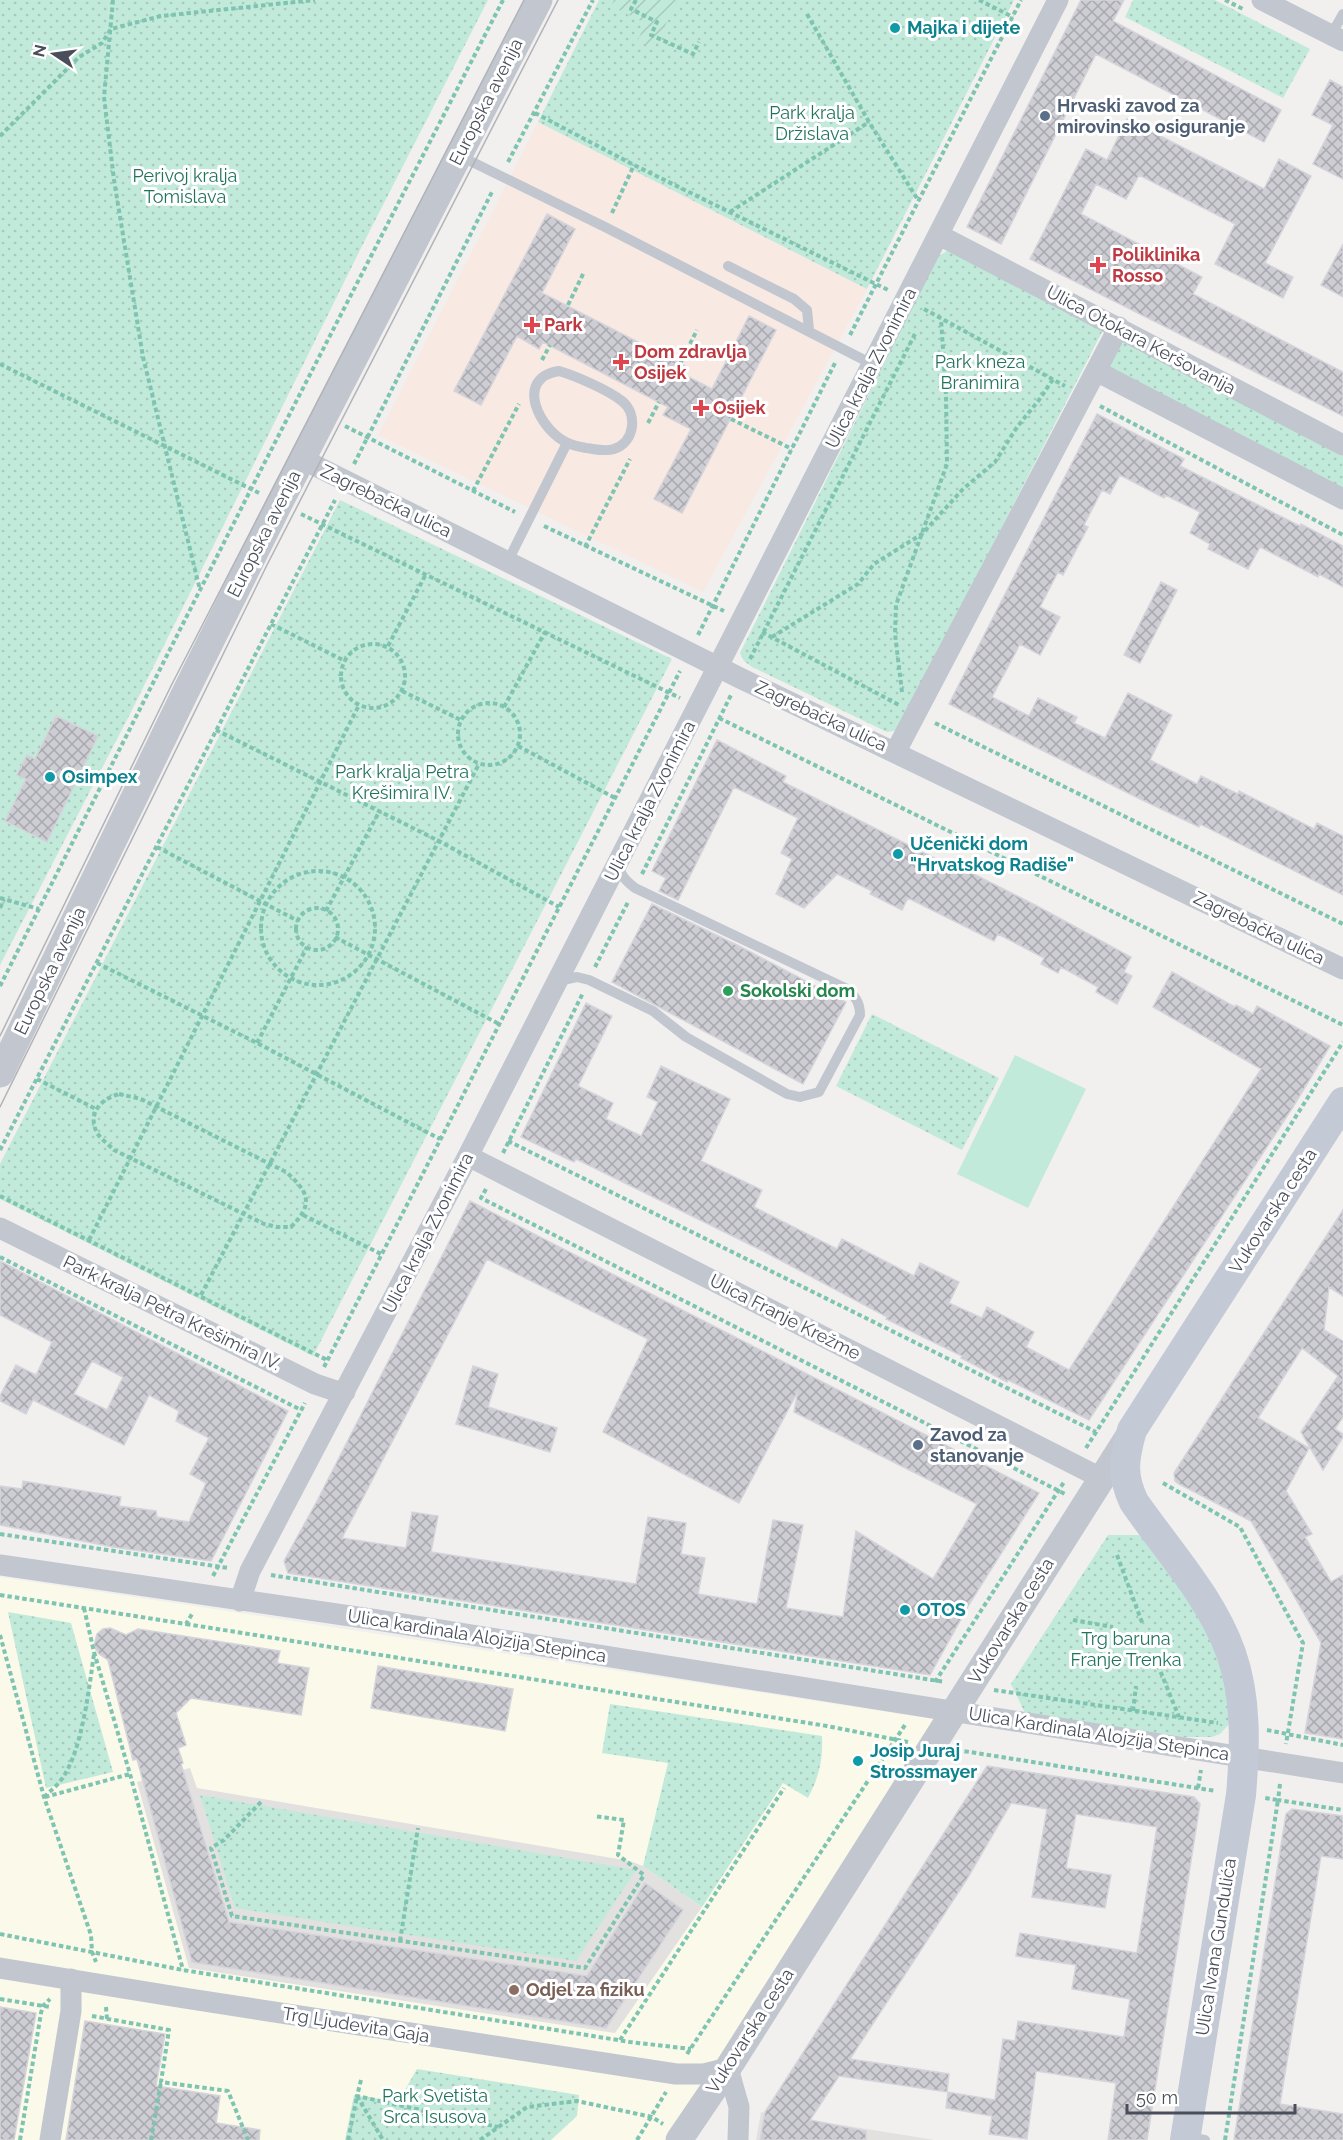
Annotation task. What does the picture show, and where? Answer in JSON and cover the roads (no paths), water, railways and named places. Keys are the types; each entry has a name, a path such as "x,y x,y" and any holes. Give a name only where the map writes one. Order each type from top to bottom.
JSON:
{"main road":[{"name":"Vukovarska cesta","path":"1132,1430 1343,1102"},
{"name":"Ulica Ivana Gundulića","path":"1132,1430 1124,1467 1129,1491 1213,1614 1236,1671 1241,1700 1244,1756 1241,1795 1192,2139"}],"street":[{"name":"Europska avenija","path":"0,1074 279,504 539,0"},
{"name":"Ulica kralja Zvonimira","path":"240,1601 250,1571 468,1156 1058,0"},
{"path":"1262,0 1337,38"},
{"name":"Ulica Otokara Keršovanija","path":"939,235 1343,445"},
{"path":"896,752 1119,327"},
{"path":"1096,370 1343,499"},
{"name":"Zagrebačka ulica","path":"302,459 740,678 1343,969"},
{"name":"Ulica Franje Krežme","path":"468,1156 1101,1478"},
{"name":"Park kralja Petra Krešimira IV.","path":"0,1228 315,1384 336,1392 345,1392"},
{"name":"Vukovarska cesta","path":"679,2140 728,2068 1132,1430"},
{"name":"Ulica kardinala Alojzija Stepinca","path":"0,1566 644,1662 954,1712"},
{"name":"Ulica Kardinala Alojzija Stepinca","path":"954,1712 1244,1756"},
{"name":"Ulica kardinala Alojzija Stepinca","path":"1244,1756 1343,1773"},
{"name":"Trg Ljudevita Gaja","path":"0,1968 676,2074 704,2074 728,2068"},
{"path":"50,2140 71,2011 71,1979"},
{"path":"728,2068 739,2107 738,2140"}],"lane":[{"path":"1337,38 1343,14"},
{"path":"459,156 605,227 872,364"},
{"path":"728,266 794,299 807,310 809,330"},
{"path":"559,371 571,374 621,400 630,410 633,423 630,434 624,443 614,449 603,450 567,443 544,421 535,408 534,390 547,373 559,371"},
{"path":"508,561 567,443"},
{"path":"557,981 577,977 589,980 653,1011 686,1037 787,1094 800,1096 819,1092 860,1015 860,1006 855,996 844,988 635,888 620,874 617,864"}],"tram line":[{"path":"0,1036 171,686 524,0"},
{"path":"0,1107 268,563 558,0"}],"place":[{"name":"Majka i dijete","path":"895,28"},
{"name":"Hrvaski zavod za mirovinsko osiguranje","path":"1045,116"},
{"name":"Poliklinika Rosso","path":"1098,265"},
{"name":"Park","path":"532,325"},
{"name":"Dom zdravlja Osijek","path":"621,362"},
{"name":"Osijek","path":"701,408"},
{"name":"Osimpex","path":"50,777"},
{"name":"Učenički dom \"Hrvatskog Radiše\"","path":"898,854"},
{"name":"Sokolski dom","path":"728,991"},
{"name":"Zavod za stanovanje","path":"918,1445"},
{"name":"OTOS","path":"905,1610"},
{"name":"Josip Juraj Strossmayer","path":"858,1761"},
{"name":"Odjel za fiziku","path":"514,1990"}],"park label":[{"name":"Park kralja Držislava","path":"812,123"},
{"name":"Perivoj kralja Tomislava","path":"185,186"},
{"name":"Park kneza Branimira","path":"980,372"},
{"name":"Trg baruna Franje Trenka","path":"1126,1649"},
{"name":"Park Svetišta Srca Isusova","path":"435,2106"}]}
